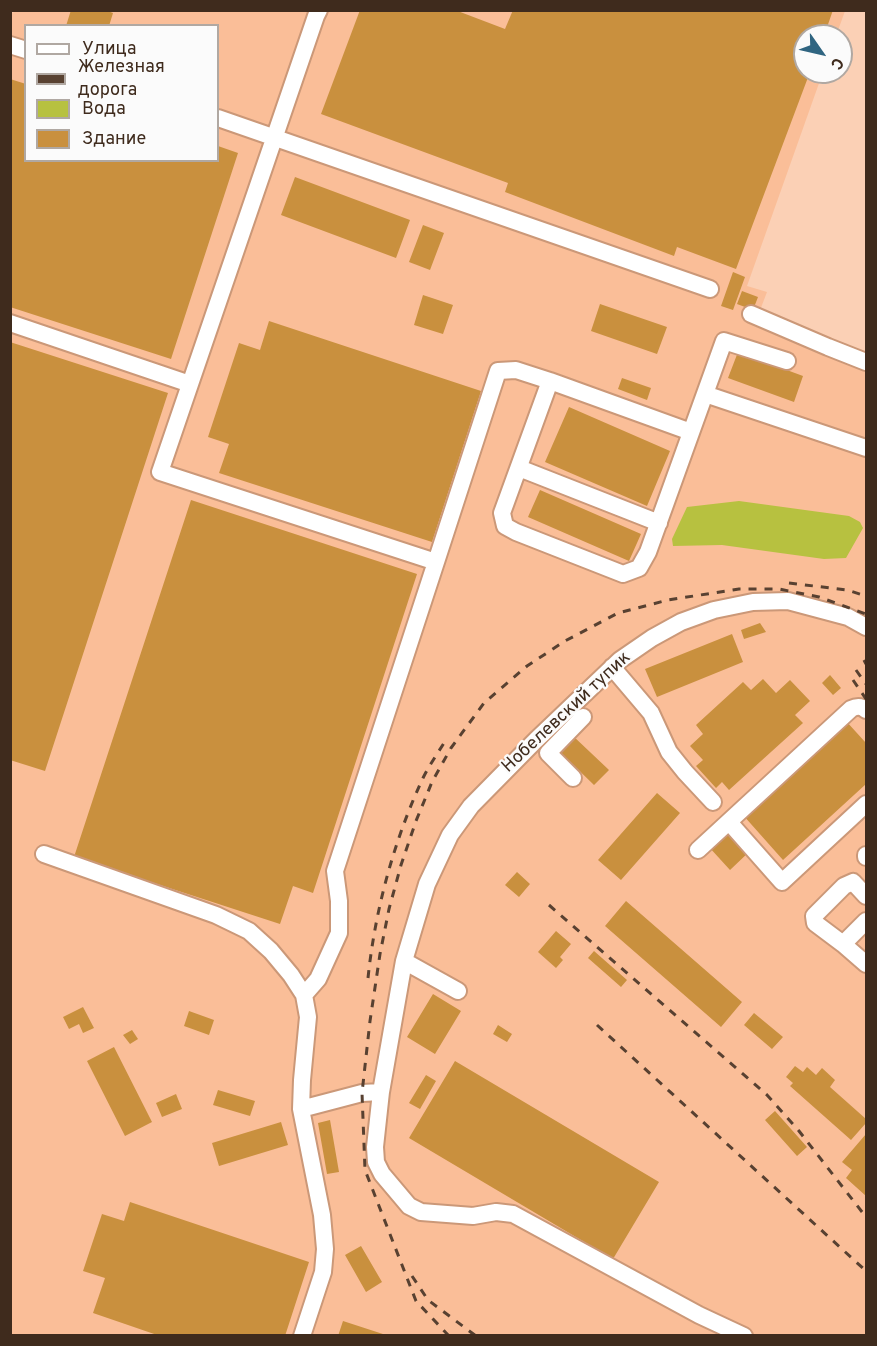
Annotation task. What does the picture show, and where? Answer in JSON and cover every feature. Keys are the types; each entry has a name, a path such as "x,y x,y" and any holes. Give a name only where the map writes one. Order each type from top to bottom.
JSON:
{"street":[{"path":"319,10 160,472 436,562"},
{"path":"219,118 710,290"},
{"path":"751,314 867,362"},
{"path":"10,323 190,384"},
{"path":"550,381 502,513 505,526 623,574 639,568 648,552 724,341 787,361"},
{"path":"304,995 318,979 339,933 339,901 335,871 498,371 516,370 691,432"},
{"path":"705,394 867,448"},
{"path":"519,468 601,507 659,523"},
{"name":"Нобелевский тупик","path":"744,1335 699,1315 513,1214 496,1212 473,1216 421,1212 409,1206 382,1174 376,1162 375,1147 381,1092 405,961 427,884 450,834 471,807 536,740 583,717 612,667 652,638 681,622 714,610 753,602 788,602 848,617 867,627"},
{"path":"612,667 651,713 669,752 713,802"},
{"path":"698,850 851,709 857,706 867,710"},
{"path":"573,778 548,753 583,717"},
{"path":"729,822 782,882 864,812"},
{"path":"44,854 216,915 249,932 285,967 304,995 308,1017 301,1109 322,1215 325,1249 323,1272 302,1335"},
{"path":"867,896 853,882 844,886 814,916 815,923 867,964"},
{"path":"843,944 867,921"},
{"path":"405,961 458,991"},
{"path":"301,1109 362,1092 381,1092"}],"shaded area":[{"path":"22,10 845,11 840,24 793,24 793,84 819,84 747,286 767,292 754,326 866,368 866,1335 11,1336 11,13"}],"water":[{"path":"739,501 849,516 860,522 863,528 846,558 824,559 722,545 673,546 672,539 687,507"}],"building":[{"path":"71,10 105,10 113,13 110,24 67,24"},
{"path":"360,10 455,10 505,29 513,10 833,10 828,24 793,24 793,84 805,84 736,269 677,247 674,256 505,192 508,183 321,114"},
{"path":"10,79 24,83 24,162 219,162 219,146 238,153 171,359 10,307"},
{"path":"295,177 410,220 396,258 281,215"},
{"path":"423,225 444,233 430,270 409,262"},
{"path":"733,272 745,277 733,310 721,306"},
{"path":"742,291 758,297 753,310 737,304"},
{"path":"423,295 453,305 443,334 414,325"},
{"path":"600,304 667,327 657,354 591,331"},
{"path":"269,321 481,391 432,542 219,473 229,444 208,437 239,343 260,350"},
{"path":"10,342 168,393 45,771 10,760"},
{"path":"738,352 803,376 794,402 728,378"},
{"path":"622,378 651,388 647,400 618,389"},
{"path":"569,407 670,451 647,506 545,462"},
{"path":"540,490 641,534 629,561 528,517"},
{"path":"191,500 417,574 313,893 293,886 280,924 74,857"},
{"path":"760,623 766,632 744,639 741,630"},
{"path":"732,634 743,662 657,697 645,669"},
{"path":"830,675 841,688 833,695 822,683"},
{"path":"763,679 776,693 790,680 810,701 795,715 803,723 729,790 722,782 716,788 696,766 703,760 690,746 703,734 696,725 743,682 751,690"},
{"path":"846,721 866,743 866,784 783,860 743,815"},
{"path":"572,735 609,770 594,785 558,750"},
{"path":"657,793 680,813 621,880 598,860"},
{"path":"729,828 750,851 730,870 709,847"},
{"path":"517,872 530,884 519,897 505,885"},
{"path":"626,901 742,1002 721,1027 605,926"},
{"path":"556,931 571,944 560,957 563,960 556,968 538,952"},
{"path":"594,951 627,980 621,987 588,958"},
{"path":"433,994 461,1011 435,1054 407,1037"},
{"path":"83,1007 94,1028 83,1033 79,1024 69,1029 63,1017"},
{"path":"189,1011 214,1020 209,1035 184,1026"},
{"path":"754,1013 783,1037 772,1049 744,1025"},
{"path":"498,1025 512,1034 507,1042 493,1034"},
{"path":"132,1030 138,1039 130,1044 123,1035"},
{"path":"114,1047 152,1122 125,1136 87,1061"},
{"path":"455,1061 659,1182 613,1259 409,1138"},
{"path":"795,1066 803,1072 807,1067 816,1075 822,1068 835,1080 830,1087 866,1119 866,1123 851,1140 790,1086 793,1083 786,1077"},
{"path":"426,1075 436,1081 420,1109 409,1103"},
{"path":"218,1090 255,1101 250,1116 213,1105"},
{"path":"176,1094 182,1109 162,1117 156,1103"},
{"path":"775,1111 807,1147 797,1156 765,1120"},
{"path":"330,1120 339,1172 327,1174 318,1123"},
{"path":"281,1122 288,1145 219,1166 212,1143"},
{"path":"866,1134 866,1196 846,1178 852,1170 842,1162"},
{"path":"130,1202 309,1262 285,1336 160,1336 93,1313 105,1278 83,1271 102,1214 124,1221"},
{"path":"361,1246 382,1282 366,1292 345,1255"},
{"path":"343,1321 386,1335 386,1336 338,1336"}],"railway":[{"path":"789,583 847,590 866,596"},
{"path":"449,1336 416,1301 365,1170 362,1093 370,1021 389,909 416,821 432,782 451,748 484,703 527,666 565,641 618,613 668,600 739,589 779,589 819,597 866,614"},
{"path":"864,660 866,664"},
{"path":"856,670 866,684"},
{"path":"853,680 866,699"},
{"path":"368,978 375,927 387,876 403,826 423,778 444,743"},
{"path":"549,905 767,1095 799,1131 866,1217"},
{"path":"597,1025 866,1271"},
{"path":"412,1276 428,1300 476,1336"}]}
